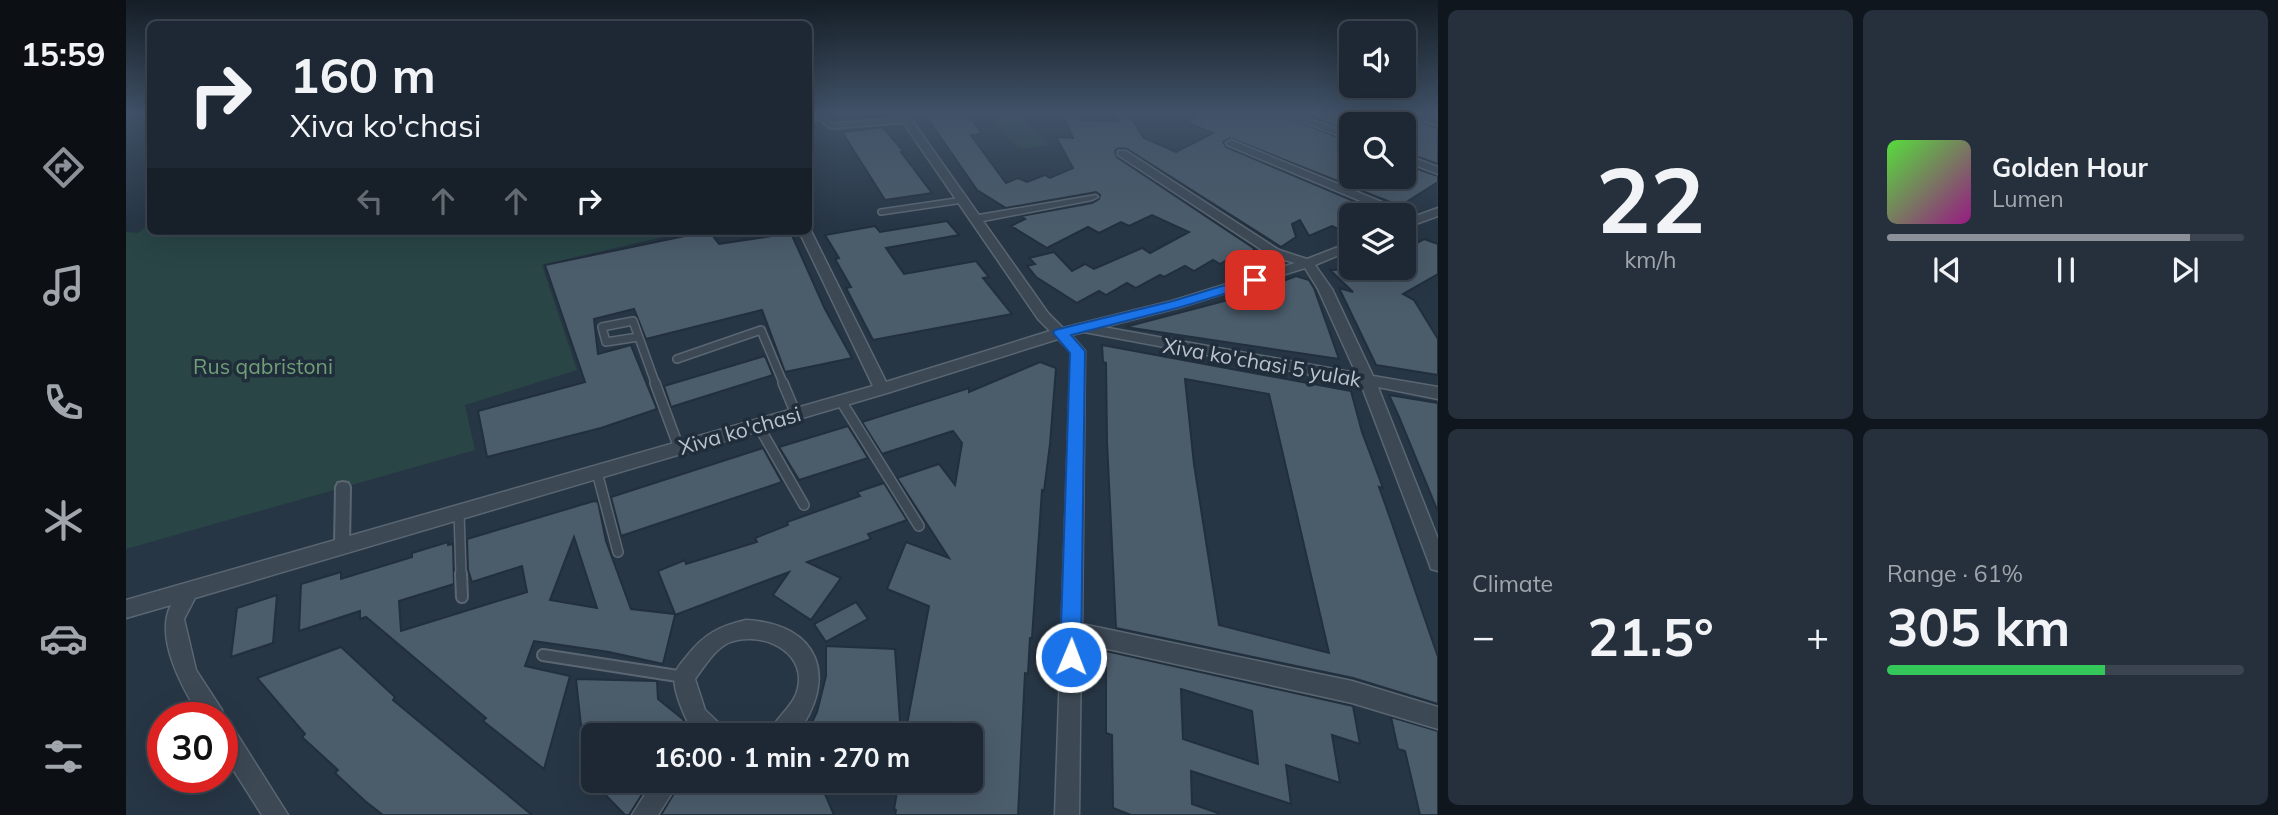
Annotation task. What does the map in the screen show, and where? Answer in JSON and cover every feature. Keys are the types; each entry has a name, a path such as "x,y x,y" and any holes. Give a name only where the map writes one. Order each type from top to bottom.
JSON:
{"street":[{"path":"928,150 1043,316 1078,351 1068,815"},
{"path":"1248,150 1375,203"},
{"path":"1122,153 1275,254 1308,264 1325,289 1367,382 1438,563"},
{"path":"1416,162 1438,171"},
{"path":"976,219 1092,197"},
{"path":"1416,220 1438,212"},
{"path":"807,235 883,389"},
{"name":"Xiva ko'chasi","path":"126,608 883,389 1060,333 1086,328 1308,264 1339,251"},
{"name":"Xiva ko'chasi 5 yulak","path":"1086,328 1438,393"},
{"path":"342,546 343,487"},
{"path":"188,591 174,619 186,674 204,702"},
{"path":"700,723 694,713 684,677 724,634 757,627 791,641 810,667 809,700 789,723"},
{"path":"1071,631 1352,692 1438,718"},
{"path":"238,756 276,815"},
{"path":"643,815 659,793"}],"lane":[{"path":"881,212 963,200"},
{"path":"638,337 606,342 602,327 633,321 679,448"},
{"path":"677,359 761,330 796,414"},
{"path":"841,401 919,526"},
{"path":"758,425 804,505"},
{"path":"597,472 618,552"},
{"path":"459,512 461,597"},
{"path":"543,655 684,677"}],"green space":[{"name":"Rus qabristoni","path":"147,226 147,235 671,235 542,265 577,370 465,405 475,450 126,549 126,232 138,233"}],"building":[{"path":"853,150 902,150 904,152 901,152 932,193 885,200"},
{"path":"949,150 982,150 1006,183 1018,178 1027,182 1045,175 1050,178 1073,168 1063,150 1116,150 1117,157 1255,249 1245,255 1241,252 1220,264 1213,260 1194,271 1185,266 1136,288 1127,283 1106,295 1099,291 1077,303 1036,277 1027,266 1035,264 1029,258 1054,252 1072,271 1085,264 1094,269 1142,248 1150,253 1189,232 1152,215 1129,226 1121,222 1099,233 1088,227 1047,248 1011,226 1025,219 1021,216 1092,203 1099,199 1100,195 1096,192 1006,208 977,190"},
{"path":"1129,150 1233,150 1359,203 1339,203 1338,229 1332,226 1309,236 1300,220 1292,224 1296,237 1281,247"},
{"path":"1260,150 1339,150 1339,182"},
{"path":"1416,150 1438,150 1438,164 1416,156"},
{"path":"1416,168 1438,176 1438,182 1405,203 1392,203 1358,189 1416,189"},
{"path":"947,221 959,235 886,248 904,274 976,261 989,277 983,278 1012,314 873,340 846,288 851,287 835,259 839,258 825,235 875,226 880,232"},
{"path":"690,235 712,235 719,244 792,235 825,309 852,358 785,372 762,310 646,339 634,309 594,319 598,354 631,345 657,409 601,428 487,457 478,411 585,382 545,265"},
{"path":"1424,239 1438,244 1438,274 1403,294 1414,300 1438,339 1438,375 1376,365 1339,288 1353,292 1340,280 1416,280 1416,243"},
{"path":"1330,270 1339,270 1339,279"},
{"path":"1296,276 1309,280 1314,288 1339,359 1125,327 1247,295"},
{"path":"1102,345 1351,391 1362,432 1383,488 1379,487 1438,657 1438,704 1353,678 1116,628 1106,363 1103,362","holes":["1185,379 1269,394 1329,653 1219,625 1194,464"]},
{"path":"765,356 773,375 671,407 664,386"},
{"path":"1040,362 1056,368 1050,444 1044,491 1042,490 1032,638 1028,674 1025,673 1018,815 895,815 897,793 983,793 983,723 907,723 929,606 887,589 906,542 949,558 897,478 939,464 955,485 962,443 953,431 882,454 862,422 969,388 969,392"},
{"path":"1389,395 1438,403 1438,512 1399,417"},
{"path":"848,426 868,458 799,480 779,447"},
{"path":"763,448 782,482 621,536 611,497"},
{"path":"884,483 907,520 868,534 871,539 807,562 841,578 811,620 773,595 789,572 675,615 663,664 609,652 534,641 525,666 570,676 544,769 483,721 486,718 366,617 360,619 360,611 299,631 301,584 341,572 341,579 412,557 412,553 448,542 448,545 453,544 454,584 399,601 401,631 527,592 522,566 472,582 468,570 467,539 594,501 598,502 606,541 631,609 675,614 658,571 685,560 686,564 757,542 755,538 788,525 787,522 860,496 857,492","holes":["574,537 597,608 550,600"]},
{"path":"277,595 273,643 231,657 237,608"},
{"path":"856,602 868,619 826,642 814,624"},
{"path":"826,646 895,649 900,723 812,723 826,676"},
{"path":"341,647 395,697 393,700 532,815 383,815 365,801 335,773 338,770 302,737 305,734 257,678"},
{"path":"1106,651 1353,706 1360,744 1332,735 1340,783 1286,765 1291,804 1191,771 1192,804 1218,815 1131,815 1113,808 1112,735 1106,733","holes":["1181,689 1252,711 1258,764 1183,739"]},
{"path":"576,679 657,681 658,699 684,720 682,723 581,723 581,726"},
{"path":"1391,717 1438,731 1438,815 1420,815 1405,751 1398,749"},
{"path":"604,793 643,793 629,815 625,815"},
{"path":"674,793 825,793 834,815 661,815"}],"route":[{"path":"1071,657 1078,351 1060,333 1176,304 1255,280"}]}
